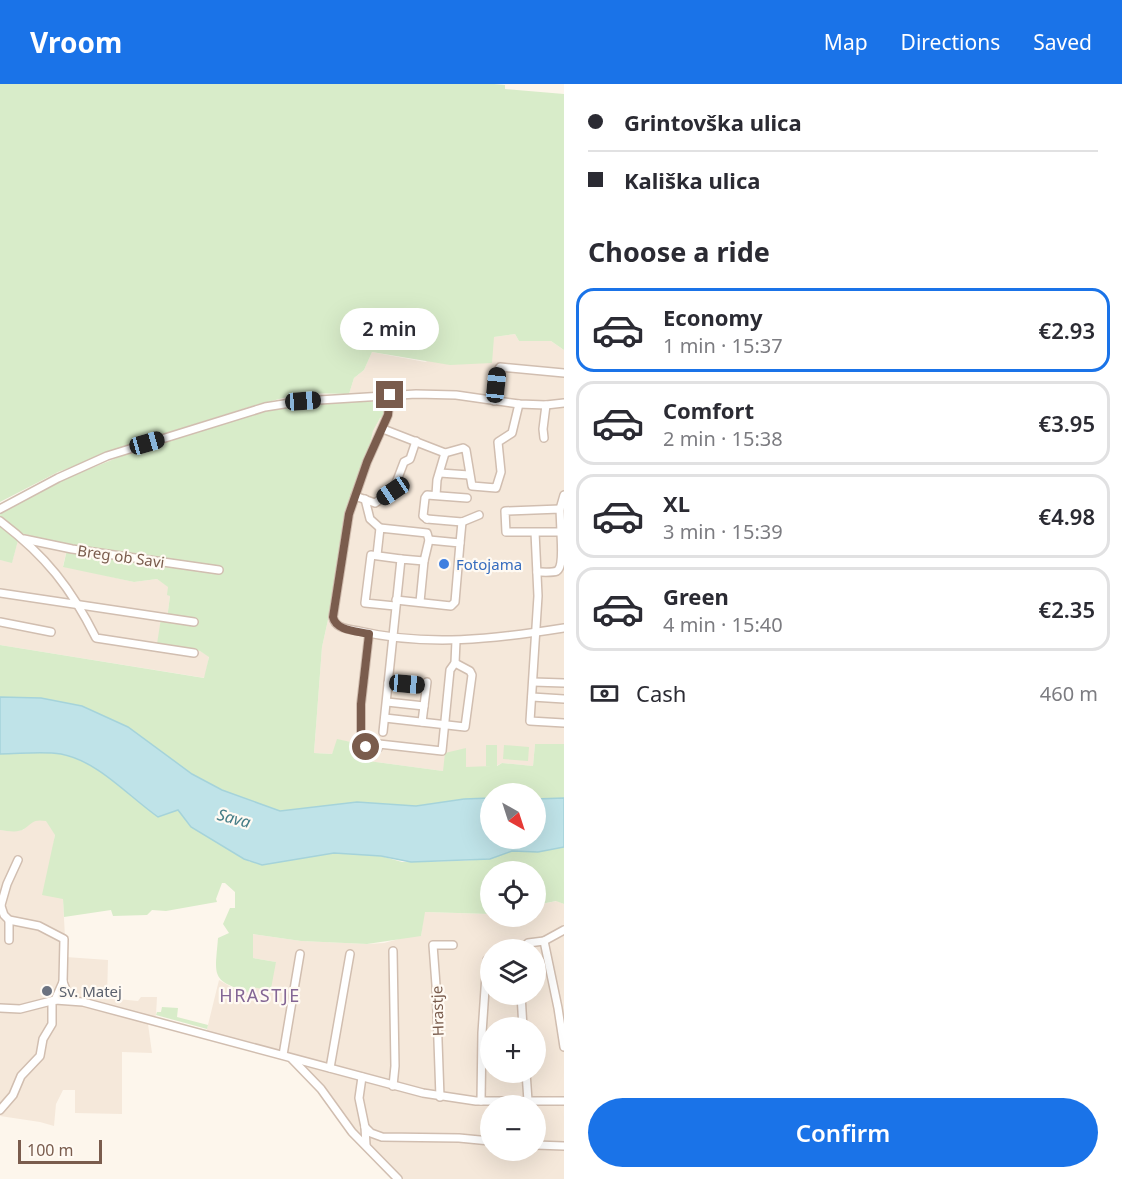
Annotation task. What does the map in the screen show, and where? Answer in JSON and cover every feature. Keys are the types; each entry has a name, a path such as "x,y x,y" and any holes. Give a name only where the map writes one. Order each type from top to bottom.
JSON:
{"street":[{"path":"494,400 500,367 564,373"},
{"path":"0,509 107,456 265,406 390,395 444,394 519,404 564,403"},
{"path":"390,395 388,415 367,462 349,514 334,622 339,627 369,634 424,642 456,641 564,628"},
{"path":"383,429 445,453 462,448 466,450 472,486 496,488 501,472 498,442 512,433 519,404"},
{"path":"544,438 546,405"},
{"path":"355,496 375,502 393,491 404,462 410,459 416,441"},
{"path":"436,495 437,480 445,453"},
{"path":"440,473 469,475"},
{"path":"467,498 427,495 423,516 427,519 462,522 479,515"},
{"path":"537,572 560,569 563,522 560,508 564,495"},
{"path":"365,499 370,519 380,528 460,543"},
{"path":"560,508 505,511 506,532 561,532"},
{"path":"420,602 428,536 427,519"},
{"name":"Breg ob Savi","path":"0,521 24,539 57,574 80,605 96,638 194,653"},
{"path":"424,561 371,555 365,603 420,602 451,606 455,602 462,522"},
{"path":"377,555 380,528"},
{"path":"536,532 538,596 530,721 564,723"},
{"name":"Breg ob Savi","path":"24,539 72,549 219,570"},
{"path":"383,732 401,559"},
{"path":"0,593 194,622"},
{"path":"0,622 51,632"},
{"path":"369,634 361,704 362,744 366,747 378,748 379,744 442,751 450,670 455,663 456,641"},
{"path":"385,718 465,727 472,675 470,671 455,663"},
{"path":"533,682 564,683"},
{"path":"388,683 427,684 422,722"},
{"path":"532,697 564,699"},
{"path":"387,702 424,706"},
{"path":"18,860 1,904 4,915 9,920 39,926 64,939 63,982 70,1000"},
{"path":"9,920 9,940"},
{"path":"546,940 564,930"},
{"name":"Hrastje","path":"440,1097 433,945 453,945"},
{"path":"393,951 395,1066 393,1086"},
{"path":"546,951 564,1047"},
{"path":"287,1056 300,954"},
{"path":"330,1068 350,954"},
{"path":"0,1110 13,1095 21,1076 40,1056 43,1039 52,1024 53,1001 63,982"},
{"path":"0,1008 27,1008 53,1001 70,1000 146,1018 393,1086 440,1097 480,1101"},
{"path":"481,1095 484,1005"},
{"path":"287,1056 321,1089 345,1123 398,1179"},
{"path":"362,1077 359,1098 365,1126 366,1145"},
{"path":"546,1101 564,1101"},
{"path":"365,1126 382,1137 480,1141"},
{"path":"546,1145 564,1146"}],"shaded area":[{"path":"515,334 519,341 551,341 564,350 564,744 535,744 533,766 502,763 496,766 466,768 466,748 443,771 361,760 351,742 338,740 332,754 314,753 322,647 335,588 345,521 351,495 373,431 386,406 383,402 349,394 354,378 364,370 372,352 425,362 494,337"},
{"path":"20,533 68,545 63,566 134,582 157,579 169,587 167,619 157,644 200,651 209,656 205,678 0,645 0,560 12,562"},
{"path":"37,819 46,820 55,834 53,848 63,899 66,957 108,960 107,998 138,1001 141,997 157,997 156,1015 148,1024 152,1053 122,1052 122,1114 75,1113 75,1090 63,1090 56,1104 54,1126 0,1116 0,830 23,830 30,822"},
{"path":"557,901 564,904 564,1179 395,1179 320,1090 292,1062 205,1037 219,980 233,988 250,992 251,986 263,989 276,962 253,958 252,934 301,941 384,943 410,936 421,936 424,912 480,914 480,927 546,927 546,903"}],"green space":[{"path":"0,84 494,84 505,85 505,89 564,94 564,350 551,341 519,341 515,334 494,337 492,363 450,365 372,352 364,370 354,378 349,394 303,393 252,406 150,438 58,472 0,502"},
{"path":"351,401 383,402 386,406 385,415 380,418 373,431 351,495 345,521 335,588 322,647 314,753 332,754 337,739 351,742 361,760 443,771 445,753 466,748 466,767 491,766 486,766 486,745 497,745 497,766 502,763 533,766 535,744 564,744 564,798 546,799 546,783 480,783 480,798 416,806 357,802 280,811 222,790 192,774 128,727 82,706 41,698 0,697 0,645 204,678 209,657 200,651 157,644 161,618 167,619 170,596 167,595 168,587 157,579 134,582 63,567 68,545 20,533 12,563 0,560 0,514 62,480 134,451 267,411 304,404"},
{"path":"504,745 529,747 528,761 503,759"},
{"path":"0,754 61,754 75,758 100,771 158,817 178,810 191,827 250,862 334,853 381,856 402,862 458,861 490,859 512,851 549,850 564,847 564,904 556,901 546,903 546,861 480,861 480,914 425,912 421,936 367,944 301,941 253,934 253,958 276,962 270,994 264,993 263,989 251,987 250,993 237,989 222,980 216,969 218,938 229,933 223,924 230,908 235,908 235,892 225,883 222,883 217,902 166,911 152,910 147,915 113,916 111,910 64,917 63,899 42,895 55,835 46,821 39,820 19,831 0,830"},
{"path":"162,1007 178,1008 177,1017 208,1025 207,1029 156,1015 157,1012 161,1012"}],"water":[{"name":"Sava","path":"0,697 41,698 82,706 128,727 192,774 222,790 280,811 357,802 416,806 480,798 480,849 546,849 546,799 564,798 564,847 538,852 512,851 490,859 411,862 381,856 334,853 262,865 244,859 191,827 178,810 158,817 100,771 75,758 46,753 0,754"}],"place":[{"name":"Fotojama","path":"444,564"},
{"name":"Sv. Matej","path":"47,991"}],"district":[{"name":"HRASTJE","path":"260,995"}],"route":[{"path":"366,747 362,744 361,739 361,704 369,634 339,627 333,617 349,514 367,462 388,415 390,395"}]}
